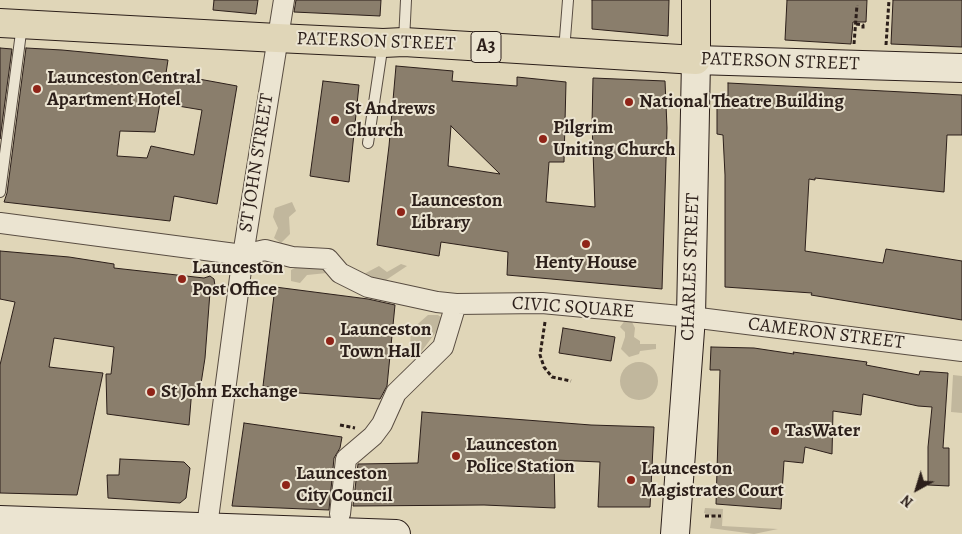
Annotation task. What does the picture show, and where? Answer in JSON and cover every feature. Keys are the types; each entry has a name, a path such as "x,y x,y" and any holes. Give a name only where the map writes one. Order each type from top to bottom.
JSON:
{"highway":[{"name":"CHARLES STREET","path":"696,0 696,60"},
{"name":"PATERSON STREET","path":"11,24 393,42 696,60"}],"street":[{"name":"ST JOHN STREET","path":"207,531 243,255 284,0"},
{"name":"PATERSON STREET","path":"696,60 962,68"},
{"name":"CHARLES STREET","path":"675,534 690,317 696,60"},
{"path":"0,223 243,255"},
{"name":"CIVIC SQUARE","path":"243,255 265,250 292,257 328,259 340,273 368,287 437,302 456,304 511,302 548,304 690,317"},
{"path":"326,526 346,459 373,436 382,424 396,393 443,347 456,304"},
{"name":"CAMERON STREET","path":"690,317 962,351"},
{"path":"0,520 207,531 326,526 396,534"}],"lane":[{"path":"368,143 393,42 406,0"},
{"path":"564,52 568,0"},
{"path":"0,192 11,24"}],"path":[{"path":"886,48 889,0"},
{"path":"854,47 857,4"},
{"path":"856,24 864,24 863,30"},
{"path":"548,304 540,355 544,367 552,377 571,381"},
{"path":"704,516 721,516"}],"shaded area":[{"path":"292,202 296,211 289,217 290,234 281,243 274,238 278,228 273,217 275,208"},
{"path":"328,263 327,273 307,275 300,283 291,281 291,270 301,265"},
{"path":"401,264 407,266 386,280 372,278 364,281 362,275 379,266 387,272"},
{"path":"428,315 438,315 445,320 421,352 410,345 411,330"},
{"path":"626,319 631,320 635,328 634,337 640,341 640,344 656,344 656,349 640,351 639,354 629,357 621,349 625,332 620,327"},
{"path":"639,362 652,368 658,381 652,394 639,400 626,394 620,381 626,368"},
{"path":"953,375 962,376 962,413 951,412"},
{"path":"705,508 723,509 722,526 778,529 754,534 710,528 712,516 704,513"}],"building":[{"path":"214,0 258,0 256,14 213,10"},
{"path":"296,0 381,0 380,16 294,12"},
{"path":"592,0 669,0 668,36 592,29"},
{"path":"787,0 867,0 866,22 853,22 851,44 785,40"},
{"path":"893,0 962,0 962,47 891,44"},
{"path":"0,48 12,49 0,139"},
{"path":"26,48 168,60 166,73 237,86 217,204 174,196 170,221 4,202 7,193","holes":["160,103 202,110 194,155 151,146 147,158 117,156 120,131 155,132"]},
{"path":"396,66 453,71 452,81 517,86 517,77 566,82 564,162 549,162 546,202 595,207 592,123 593,78 665,81 667,128 662,289 507,275 508,252 441,242 439,256 377,245","holes":["451,126 500,174 448,166"]},
{"path":"323,81 359,85 349,182 310,176"},
{"path":"728,83 962,95 962,135 947,135 944,192 815,178 815,180 809,179 805,251 883,263 886,249 962,261 962,320 811,295 812,293 725,287 725,175 723,135 717,134 717,96 728,96"},
{"path":"0,251 69,257 114,264 114,268 204,278 210,276 214,279 215,286 210,292 205,358 200,390 192,388 189,425 107,414 106,374 111,374 114,347 54,338 49,367 103,373 77,495 0,493 0,365 15,302 0,299"},
{"name":"Launceston Town Hall","path":"275,287 368,299 395,305 387,386 380,399 299,393 263,386"},
{"path":"563,328 615,337 611,361 559,353"},
{"name":"TasWater","path":"711,347 754,348 794,354 793,352 867,362 866,365 919,375 920,371 948,373 943,448 949,448 949,486 928,485 928,447 932,407 918,406 863,394 861,415 833,411 832,454 805,447 803,463 784,461 781,509 716,504 720,370 710,370"},
{"path":"422,412 591,425 654,427 650,507 598,507 600,462 554,460 555,508 484,505 353,506 358,464 418,463"},
{"name":"Launceston City Council","path":"244,423 342,437 340,448 334,458 329,510 232,506"},
{"path":"120,459 184,462 190,468 186,498 180,503 108,498 107,475 119,475"}],"place":[{"name":"Launceston Central Apartment Hotel","path":"37,89"},
{"name":"National Theatre Building","path":"629,102"},
{"name":"St Andrews Church","path":"335,120"},
{"name":"Pilgrim Uniting Church","path":"543,139"},
{"name":"Launceston Library","path":"401,212"},
{"name":"Henty House","path":"586,244"},
{"name":"Launceston Post Office","path":"182,279"},
{"name":"Launceston Town Hall","path":"330,341"},
{"name":"St John Exchange","path":"151,392"},
{"name":"TasWater","path":"775,431"},
{"name":"Launceston Police Station","path":"456,456"},
{"name":"Launceston Magistrates Court","path":"631,480"},
{"name":"Launceston City Council","path":"286,485"}]}
